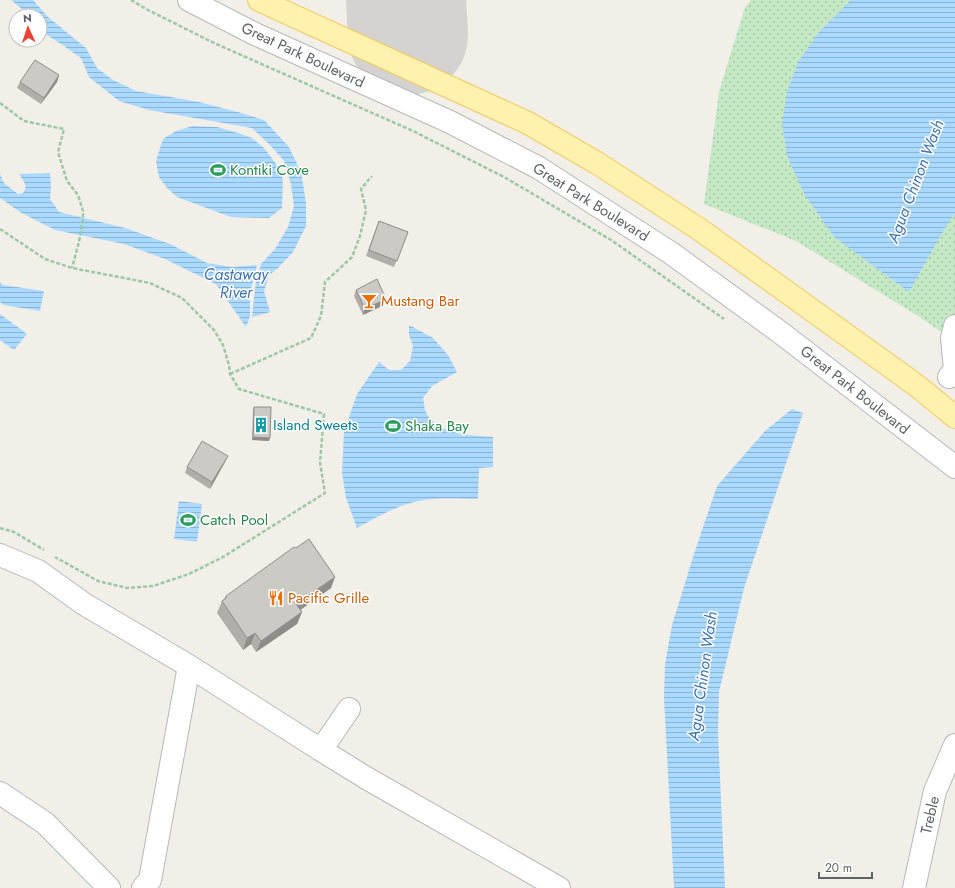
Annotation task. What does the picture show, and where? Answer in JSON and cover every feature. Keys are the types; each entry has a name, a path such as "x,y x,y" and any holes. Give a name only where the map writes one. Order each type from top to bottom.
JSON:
{"main road":[{"name":"Great Park Boulevard","path":"259,0 528,123 597,163 699,229 916,385 955,417"}],"street":[{"name":"Great Park Boulevard","path":"188,0 255,34 450,122 539,168 672,253 781,333 955,467"},
{"path":"949,377 955,369 952,338 955,326"},
{"path":"0,555 38,571 84,604 204,675 321,750 559,888"},
{"path":"143,888 150,880 204,675"},
{"path":"321,750 349,709"},
{"name":"Treble","path":"914,888 935,791 955,745"},
{"path":"0,793 45,823 108,888"}],"path":[{"path":"131,0 214,43 413,131 504,177 611,240 728,321"},
{"path":"0,103 24,121 64,129 58,152 67,181 78,195 83,211 79,242 72,268"},
{"path":"230,374 311,338 321,316 326,282 352,257 360,236 366,210 361,189 372,176"},
{"path":"0,229 45,259 72,268 150,283 182,298 214,330 223,345 230,374 239,389 324,414 320,463 325,492 223,557 190,574 153,586 127,588 98,581 51,554"},
{"path":"0,528 14,532 44,551"}],"green space":[{"path":"751,0 955,0 955,341 915,314 796,241 704,204 719,92 745,7"}],"water":[{"name":"Castaway River","path":"11,0 33,0 40,8 21,8"},
{"name":"Agua Chinon Wash","path":"851,0 955,0 955,213 909,292 834,237 805,195 787,156 782,123 787,92 798,62 819,32"},
{"name":"Castaway River","path":"48,17 86,48 97,68 113,80 136,91 199,102 264,120 289,147 301,172 306,203 306,226 293,252 269,275 264,291 270,312 252,317 256,280 261,264 275,249 288,227 294,206 291,184 284,161 252,128 149,110 119,101 89,77 81,58 48,36"},
{"name":"Kontiki Cove","path":"193,126 217,127 238,133 252,138 265,149 276,164 283,179 282,208 269,218 231,217 177,197 167,188 159,177 156,161 163,139 176,131"},
{"name":"Castaway River","path":"50,173 50,199 59,212 125,228 170,244 207,263 232,267 257,265 250,293 250,316 246,327 216,284 165,259 124,244 55,230 20,212 0,198 0,174 4,183 18,194 23,193 25,190 25,183 19,174"},
{"path":"0,282 3,285 44,291 40,311 4,305 0,302"},
{"path":"0,314 27,334 14,350 0,340"},
{"name":"Shaka Bay","path":"409,325 433,338 448,355 457,372 432,386 423,398 425,410 436,424 445,429 464,434 493,437 493,467 479,468 478,499 448,498 411,503 387,512 357,528 346,498 342,473 344,432 357,394 379,362 389,370 401,370 410,361 413,346 409,335"},
{"name":"Agua Chinon Wash","path":"792,409 803,413 744,588 719,692 718,733 725,888 674,888 664,698 665,664 672,625 717,486 765,431"},
{"name":"Catch Pool","path":"179,501 202,504 197,542 174,539"}],"building":[{"path":"35,60 59,75 44,98 20,82"},
{"path":"379,221 408,232 397,261 369,250"},
{"name":"Mustang Bar","path":"377,279 386,299 365,309 356,290"},
{"name":"Island Sweets","path":"254,407 271,407 270,438 253,437"},
{"path":"202,441 228,456 212,482 187,467"},
{"name":"Pacific Grille","path":"309,539 335,577 296,604 302,612 261,641 255,633 247,638 222,601 226,598 226,596 294,547 296,548"}],"runway":[{"path":"406,0 408,35"}],"place":[{"name":"Kontiki Cove","path":"218,170"},
{"name":"Mustang Bar","path":"369,301"},
{"name":"Island Sweets","path":"261,425"},
{"name":"Shaka Bay","path":"393,426"},
{"name":"Catch Pool","path":"188,520"},
{"name":"Pacific Grille","path":"276,598"}]}
